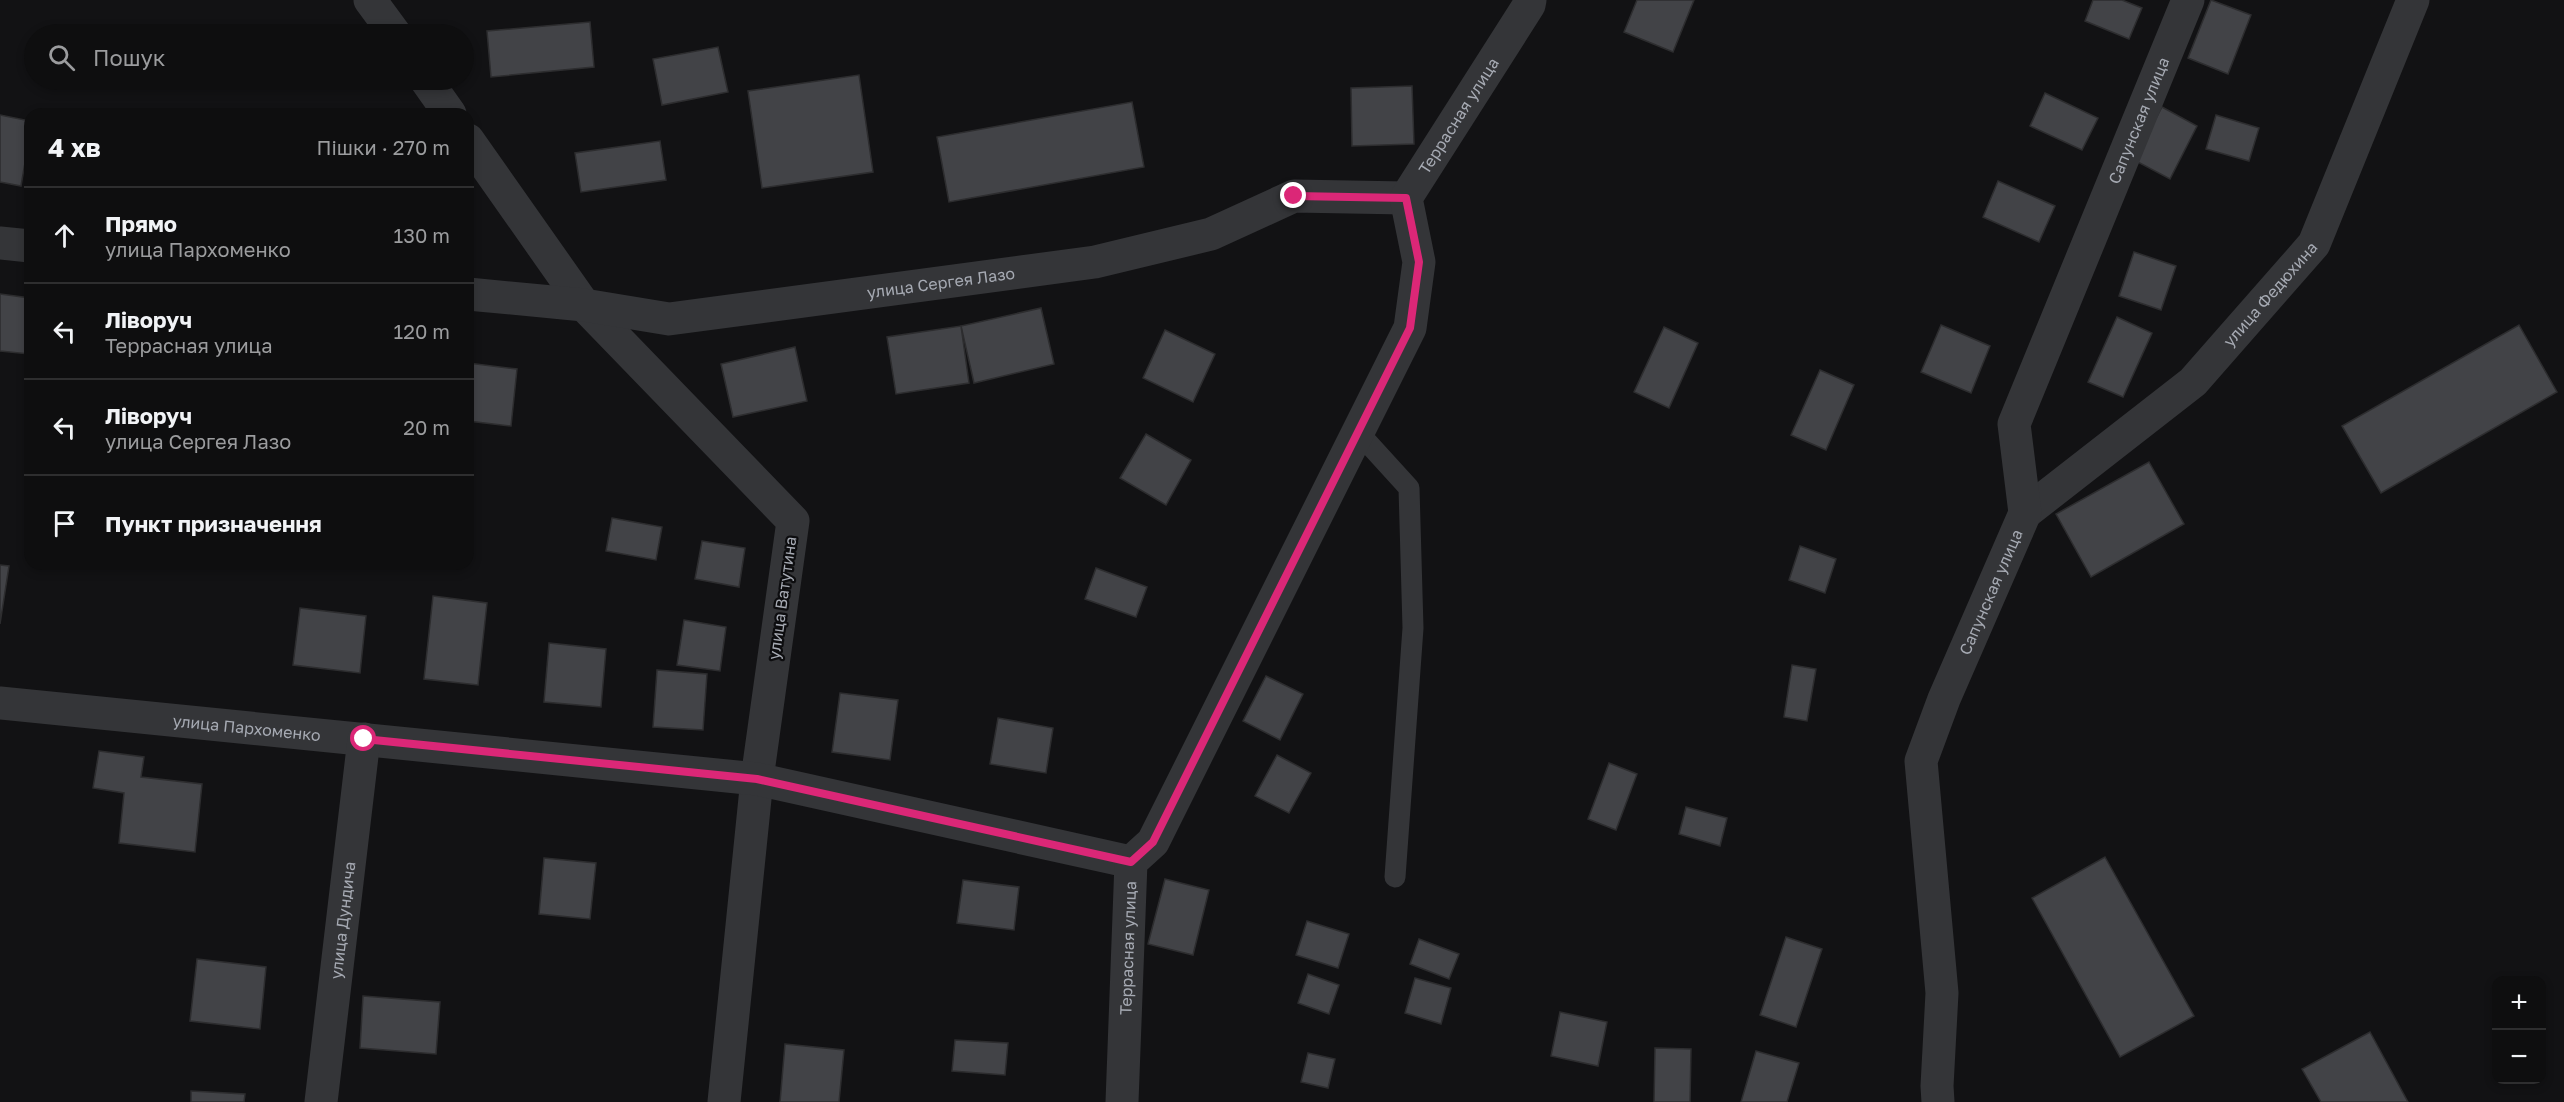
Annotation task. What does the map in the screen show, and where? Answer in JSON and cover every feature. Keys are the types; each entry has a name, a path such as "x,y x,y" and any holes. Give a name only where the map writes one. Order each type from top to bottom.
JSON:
{"street":[{"path":"370,0 387,24"},
{"name":"Террасная улица","path":"1122,1102 1131,862 1153,842 1410,328 1419,262 1406,198 1529,5 1530,0"},
{"name":"Сапунская улица","path":"1938,1102 1942,993 1921,761 1944,699 2025,513 2014,424 2188,0"},
{"name":"улица Федюхина","path":"2025,513 2193,382 2314,244 2413,0"},
{"path":"433,90 446,108"},
{"name":"улица Ватутина","path":"474,149 584,305 793,521 757,779 724,1102"},
{"name":"улица Сергея Лазо","path":"474,295 584,305 669,319 1095,262 1211,234 1294,196 1406,198"},
{"path":"0,243 24,245"},
{"name":"улица Пархоменко","path":"0,702 757,779 1131,862"},
{"name":"улица Дундича","path":"321,1102 364,739"}],"lane":[{"path":"1358,432 1409,488 1413,628 1395,877"}],"building":[{"path":"1637,0 1694,0 1673,52 1624,32"},
{"path":"2093,0 2122,0 2142,8 2129,39 2085,21"},
{"path":"2211,0 2251,15 2228,74 2188,58"},
{"path":"590,22 594,67 491,77 487,31"},
{"path":"718,47 728,92 662,105 653,59"},
{"path":"859,75 873,172 762,188 748,91"},
{"path":"1412,86 1414,144 1352,146 1351,88"},
{"path":"2045,93 2098,118 2082,150 2030,126"},
{"path":"1132,102 1144,167 949,202 937,137"},
{"path":"2162,107 2197,126 2170,179 2134,160"},
{"path":"0,115 24,120 24,169 21,186 0,182"},
{"path":"2216,115 2259,128 2249,161 2206,149"},
{"path":"660,141 666,180 581,192 575,153"},
{"path":"1998,181 2055,206 2039,242 1983,217"},
{"path":"2134,252 2176,266 2161,310 2119,296"},
{"path":"0,294 24,297 24,353 0,351"},
{"path":"1041,308 1054,364 974,383 961,326"},
{"path":"2117,317 2152,333 2123,397 2088,382"},
{"path":"1941,325 1990,346 1971,393 1921,372"},
{"path":"2519,325 2557,392 2381,493 2342,426"},
{"path":"961,326 969,383 896,394 887,337"},
{"path":"1664,327 1698,343 1669,408 1634,392"},
{"path":"1165,330 1215,354 1193,402 1143,378"},
{"path":"795,347 807,401 733,417 721,364"},
{"path":"474,364 517,369 511,426 474,422"},
{"path":"1820,370 1854,385 1826,450 1791,435"},
{"path":"1146,434 1191,460 1166,505 1120,478"},
{"path":"2149,462 2184,524 2091,577 2056,514"},
{"path":"612,518 662,527 656,560 606,551"},
{"path":"702,541 745,548 739,587 695,579"},
{"path":"1800,546 1836,559 1825,593 1789,580"},
{"path":"0,565 9,566 0,624"},
{"path":"1096,568 1147,587 1136,617 1085,599"},
{"path":"433,596 487,603 478,685 424,679"},
{"path":"300,608 366,616 360,673 293,665"},
{"path":"684,620 726,627 720,671 677,665"},
{"path":"549,643 606,649 601,707 544,702"},
{"path":"1792,665 1816,669 1807,721 1784,717"},
{"path":"657,670 707,674 703,730 653,727"},
{"path":"1266,676 1303,694 1280,740 1243,721"},
{"path":"840,693 898,700 890,760 832,752"},
{"path":"998,718 1053,728 1046,773 990,764"},
{"path":"99,751 144,757 141,777 202,784 195,852 119,843 124,793 93,788"},
{"path":"1277,755 1311,773 1289,813 1255,796"},
{"path":"1609,763 1637,774 1616,830 1588,819"},
{"path":"1686,807 1727,818 1720,846 1679,834"},
{"path":"2105,857 2194,1016 2120,1057 2032,898"},
{"path":"544,858 596,863 590,919 539,914"},
{"path":"1165,879 1209,890 1193,955 1148,944"},
{"path":"963,880 1019,887 1014,930 957,923"},
{"path":"1307,921 1349,934 1338,968 1296,955"},
{"path":"1786,937 1822,949 1796,1027 1760,1015"},
{"path":"1419,939 1459,954 1449,979 1410,964"},
{"path":"197,959 266,967 260,1029 190,1021"},
{"path":"1308,974 1339,985 1329,1014 1298,1003"},
{"path":"1415,978 1451,988 1441,1024 1405,1013"},
{"path":"363,996 440,1002 436,1054 360,1048"},
{"path":"1560,1012 1607,1022 1598,1066 1551,1056"},
{"path":"2370,1032 2408,1102 2321,1102 2302,1069"},
{"path":"955,1040 1008,1043 1005,1075 952,1071"},
{"path":"785,1044 844,1050 839,1102 780,1102"},
{"path":"1655,1048 1691,1049 1690,1102 1654,1102"},
{"path":"1756,1051 1799,1063 1787,1102 1741,1102"},
{"path":"1308,1053 1335,1059 1328,1088 1301,1082"},
{"path":"191,1091 245,1094 244,1102 191,1102"}],"route":[{"path":"364,739 757,779 1131,862 1153,842 1410,328 1419,262 1406,198 1294,196"}]}
